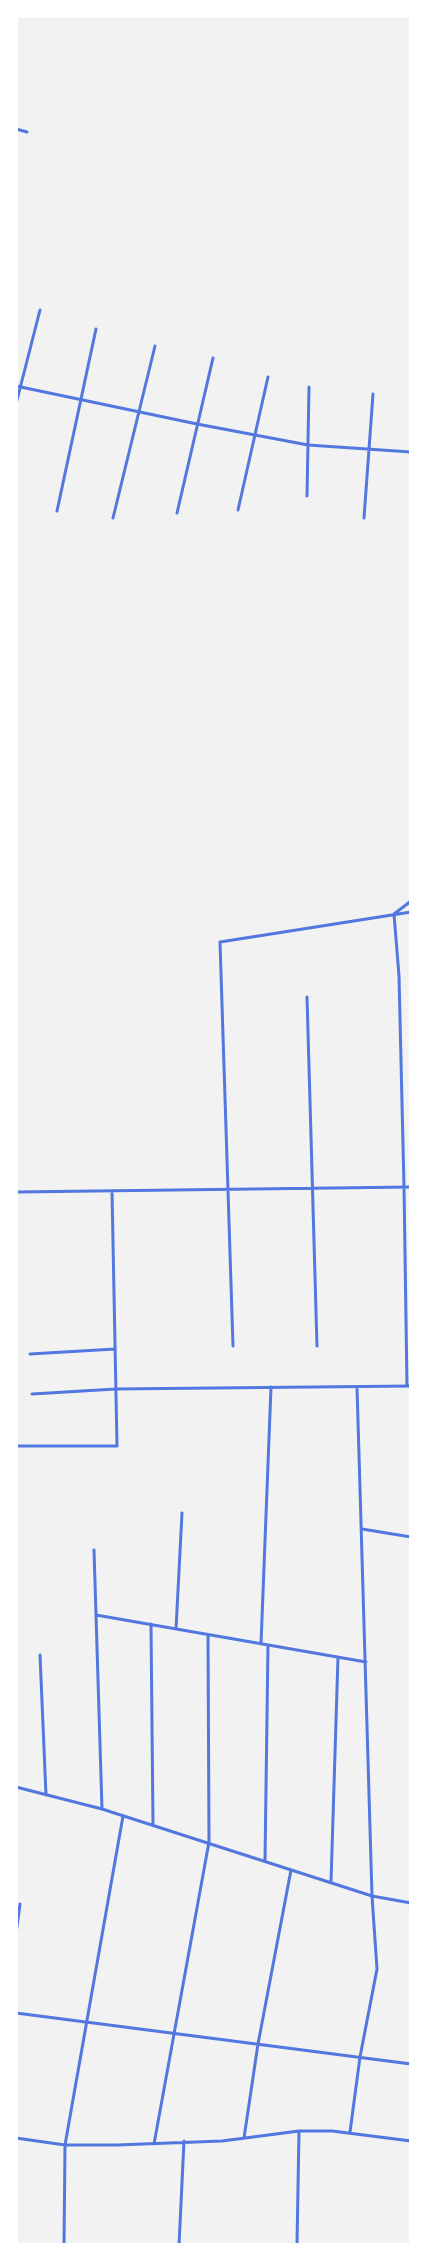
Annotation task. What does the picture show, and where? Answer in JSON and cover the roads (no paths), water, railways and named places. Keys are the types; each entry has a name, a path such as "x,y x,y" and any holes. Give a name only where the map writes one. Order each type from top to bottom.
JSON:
{"street":[{"path":"16,129 28,132"},
{"path":"16,404 18,386 40,310"},
{"path":"57,511 96,329"},
{"path":"113,518 155,346"},
{"path":"177,513 213,358"},
{"path":"238,510 268,377"},
{"path":"18,386 255,436 308,445 411,452"},
{"path":"307,496 309,387"},
{"path":"364,518 373,394"},
{"path":"394,914 411,901"},
{"path":"233,1346 220,942 411,912"},
{"path":"32,1394 116,1389 409,1386 399,976 394,914"},
{"path":"307,997 314,1188 317,1346"},
{"path":"16,1192 411,1187"},
{"path":"16,1446 117,1446 112,1191"},
{"path":"30,1354 115,1349"},
{"path":"261,1644 270,1387"},
{"path":"350,2132 360,2057 377,1969 372,1896 357,1387"},
{"path":"176,1629 182,1513"},
{"path":"362,1529 411,1537"},
{"path":"94,1550 102,1809"},
{"path":"96,1615 366,1662"},
{"path":"150,1624 153,1825"},
{"path":"154,2144 209,1842 208,1635"},
{"path":"265,1861 268,1645"},
{"path":"40,1655 46,1795"},
{"path":"331,1882 338,1658"},
{"path":"16,1787 102,1809 372,1896 411,1903"},
{"path":"64,2245 65,2145 123,1816"},
{"path":"244,2138 258,2044 292,1870"},
{"path":"16,1934 20,1904"},
{"path":"16,2013 411,2064"},
{"path":"16,2138 65,2145 154,2144 222,2141 299,2131 350,2132 411,2142"},
{"path":"297,2245 299,2131"},
{"path":"179,2245 184,2142"}]}
